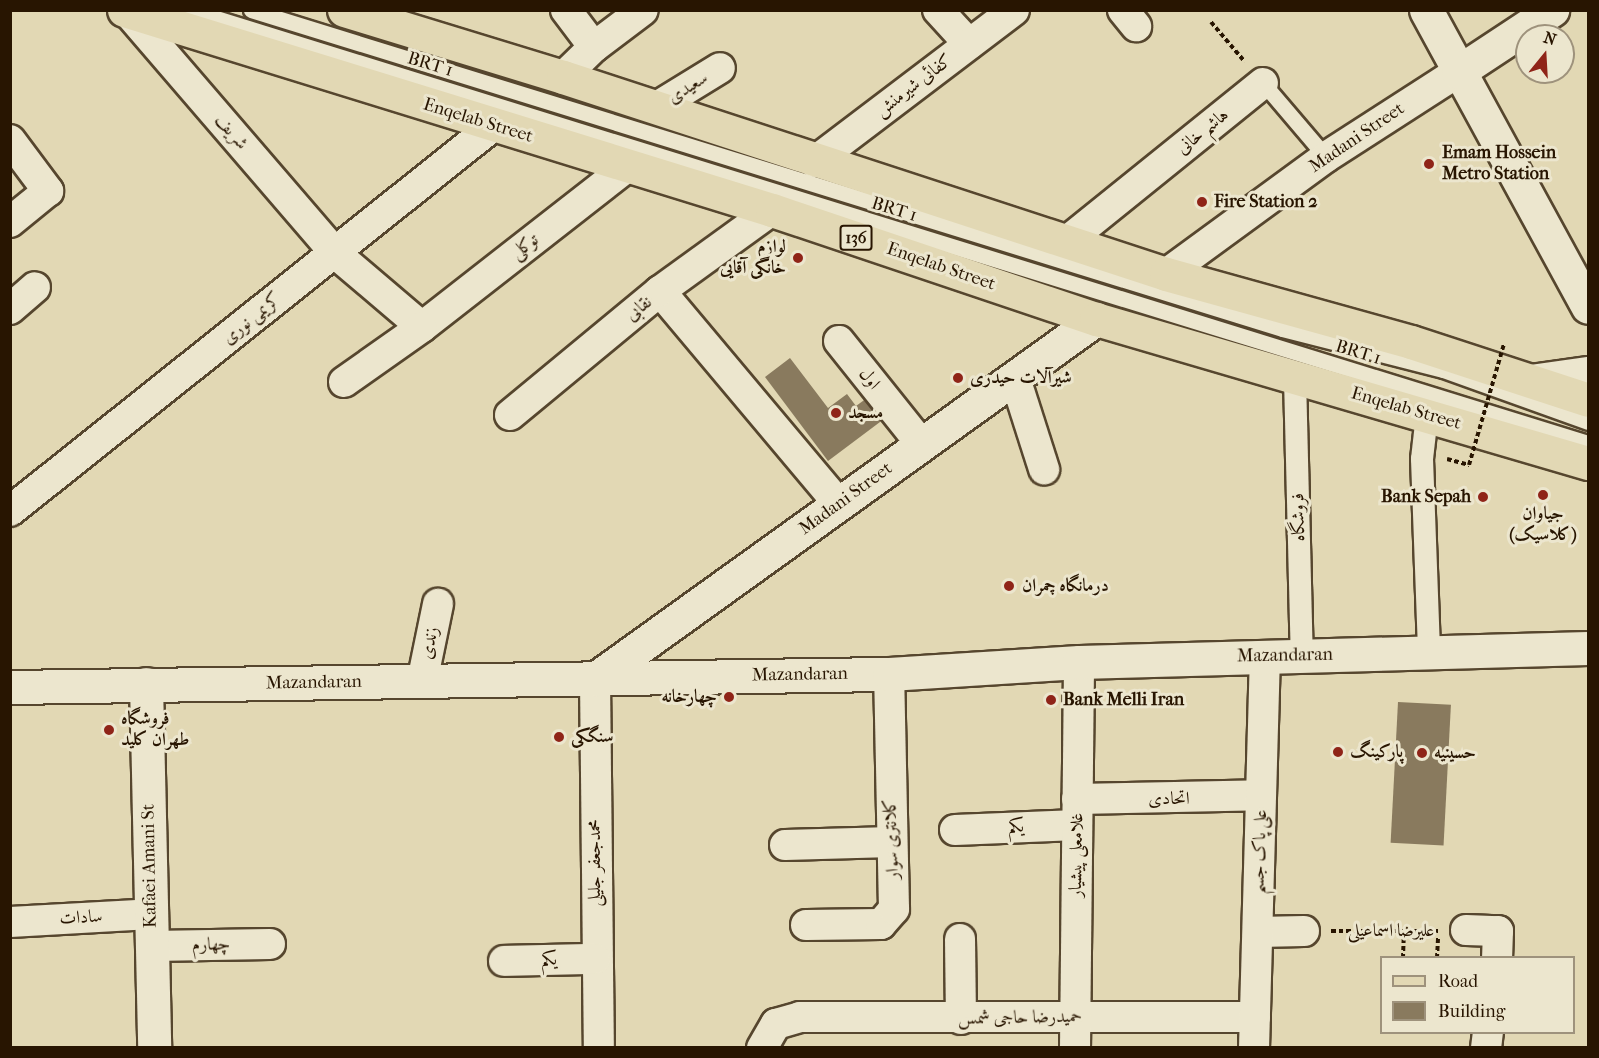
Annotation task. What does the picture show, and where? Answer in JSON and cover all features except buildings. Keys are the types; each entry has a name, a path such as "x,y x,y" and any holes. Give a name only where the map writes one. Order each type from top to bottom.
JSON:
{"main road":[{"path":"344,10 563,76 814,162 1166,274 1411,342 1588,400"},
{"path":"1426,10 1588,307"},
{"name":"Madani Street","path":"1458,72 1552,10"},
{"name":"Enqelab Street","path":"125,11 772,210 1096,319 1588,463"},
{"name":"Madani Street","path":"595,679 1096,319"},
{"path":"1530,381 1588,373"},
{"name":"Mazandaran","path":"10,687 889,674 1078,662 1588,648"},
{"name":"Kafaei Amani St","path":"146,684 154,1047"}],"street":[{"path":"566,10 594,46"},
{"path":"563,76 594,46 644,10"},
{"path":"938,10 969,44"},
{"name":"کفائی شیرمنش","path":"814,162 1014,10"},
{"name":"شریف","path":"125,11 335,253"},
{"name":"سعیدی","path":"655,108 720,68"},
{"name":"Madani Street","path":"1166,274 1326,157 1458,72"},
{"name":"هاشم خانی","path":"1066,242 1263,83"},
{"name":"کریمی نوری","path":"10,511 493,126"},
{"path":"10,140 48,191 10,222"},
{"name":"توکلی","path":"344,382 422,327 627,167"},
{"name":"نقابی","path":"510,415 660,291 772,210"},
{"path":"335,253 422,327"},
{"path":"10,309 35,287"},
{"path":"660,291 839,504"},
{"name":"اول","path":"839,341 922,445"},
{"path":"1015,378 1044,469"},
{"name":"فروشگاه","path":"1295,378 1302,656"},
{"path":"1427,415 1422,459 1429,653"},
{"name":"زندی","path":"422,682 438,604"},
{"name":"علی پاک جسم","path":"1254,1047 1265,656"},
{"name":"غلامعلی پیشیار","path":"1075,1047 1078,662"},
{"name":"کلانتری سوار","path":"806,925 874,925 887,919 894,909 889,674"},
{"name":"محمدجعفر جلیلی","path":"595,679 595,959 599,1047"},
{"name":"اتحادی","path":"1077,812 1261,795"},
{"name":"یکم","path":"955,830 1077,812"},
{"path":"785,845 892,842"},
{"name":"سادات","path":"10,922 152,930"},
{"name":"چهارم","path":"152,930 270,944"},
{"path":"1258,932 1304,931"},
{"path":"1452,931 1498,932 1497,956"},
{"path":"960,939 961,1019"},
{"name":"یکم","path":"504,961 595,959"},
{"name":"حمیدرضا حاجی شمس","path":"762,1047 776,1024 785,1019 1255,1017"}],"lane":[{"name":"BRT 1","path":"189,10 1588,443"},
{"name":"BRT 1","path":"251,10 1282,329 1443,370 1588,422"},
{"path":"1263,83 1326,157"}],"path":[{"path":"1211,22 1263,83"},
{"path":"1437,456 1469,465 1504,344"},
{"name":"علیرضا اسماعیلی","path":"1304,931 1452,931"},
{"path":"1403,956 1404,931"},
{"path":"1438,956 1452,931"}],"place":[{"name":"Emam Hossein Metro Station","path":"1429,164"},
{"name":"Fire Station 2","path":"1202,202"},
{"name":"لوازم خانگی آقایی","path":"798,258"},
{"name":"شیرآلات حیدری","path":"958,378"},
{"name":"مسجد","path":"836,413"},
{"name":"جیاوان (کلاسیک)","path":"1543,495"},
{"name":"Bank Sepah","path":"1483,497"},
{"name":"درمانگاه چمران","path":"1009,586"},
{"name":"چهارخانه","path":"729,697"},
{"name":"Bank Melli Iran","path":"1051,700"},
{"name":"فروشگاه طهران کلید","path":"109,730"},
{"name":"سنگکی","path":"559,737"},
{"name":"پارکینگ","path":"1338,752"},
{"name":"حسینیه","path":"1422,753"}]}
